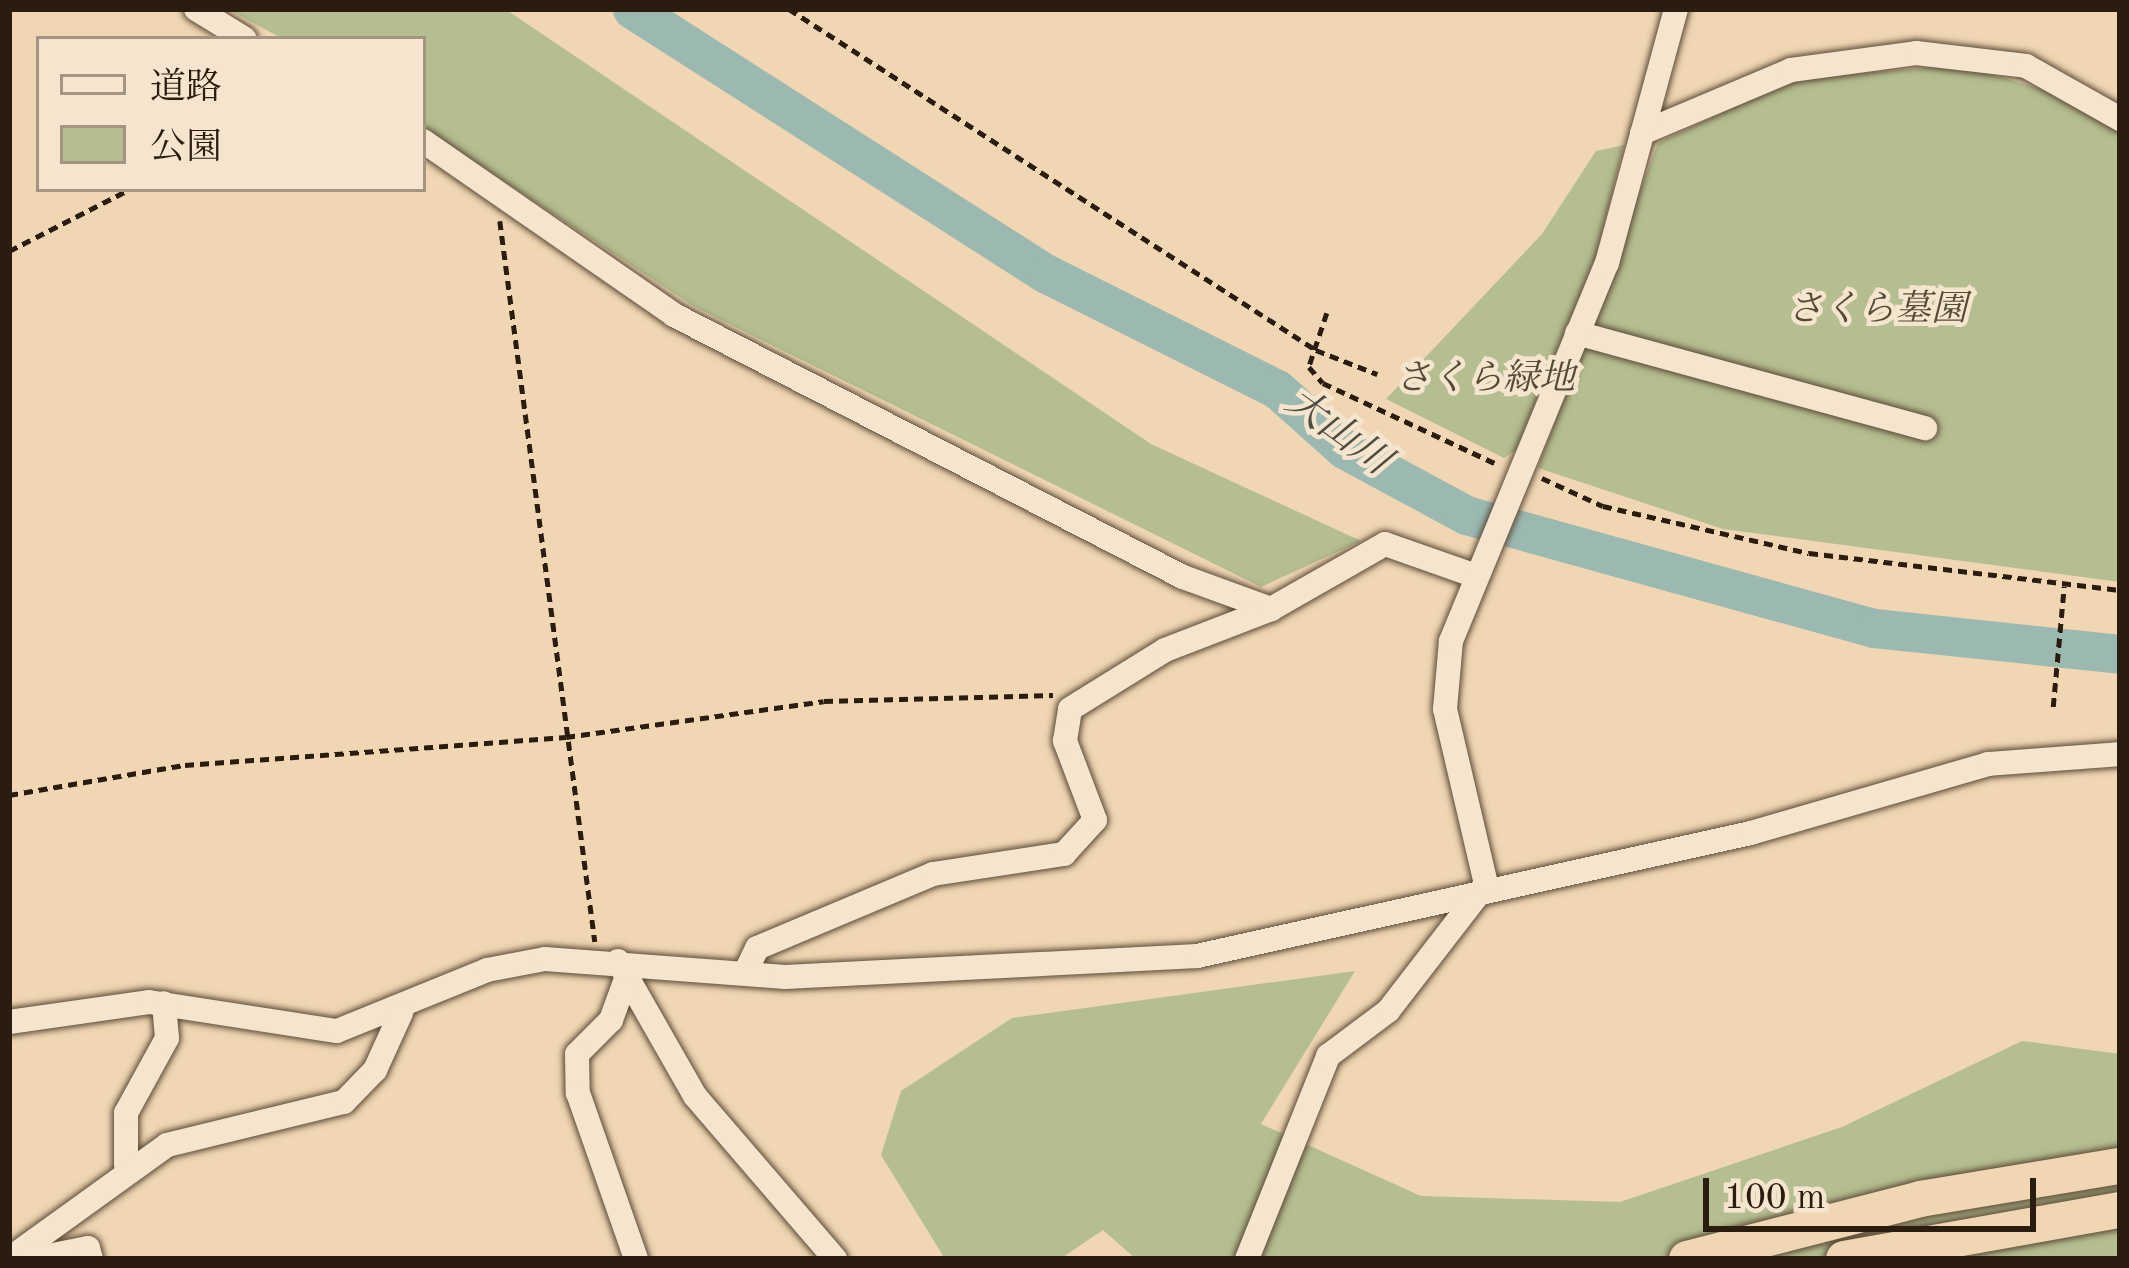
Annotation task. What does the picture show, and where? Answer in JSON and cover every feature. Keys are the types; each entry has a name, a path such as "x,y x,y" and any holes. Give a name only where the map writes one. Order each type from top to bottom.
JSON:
{"highway":[{"path":"1687,1259 1920,1199 2120,1166"},
{"path":"1844,1259 2120,1210"}],"street":[{"path":"196,9 240,36"},
{"path":"1486,884 1445,709 1451,641 1576,333 1642,133 1676,9"},
{"path":"1642,133 1790,70 1916,53 2026,66 2120,119"},
{"path":"426,143 674,315 1183,577 1271,609"},
{"path":"1576,333 1925,428"},
{"path":"745,973 757,948 933,874 1064,854 1095,820 1066,741 1082,695 1271,609 1385,544 1477,573"},
{"path":"9,1022 164,1003 304,1030 401,1013 487,970 614,965 745,973 1197,956 1486,884 1751,832 1988,764 2120,754"},
{"path":"1247,1259 1328,1056 1360,1042 1486,884"},
{"path":"614,965 611,1020 577,1054 578,1093 636,1259"},
{"path":"614,965 695,1096 835,1259"},
{"path":"127,1165 126,1113 167,1038 164,1003"},
{"path":"9,1259 127,1165 344,1102 401,1013"},
{"path":"33,1259 88,1247 91,1259"}],"path":[{"path":"788,9 1313,348 1377,374"},
{"path":"496,188 566,737 614,965"},
{"path":"9,251 124,192"},
{"path":"1327,313 1309,367 1323,383 1516,479 1703,532 1938,576 2120,590"},
{"path":"2054,707 2064,585"},
{"path":"9,795 185,765 566,737 824,701 1082,695"}],"green space":[{"path":"228,9 505,9 1151,444 1361,541 1261,587 695,307 426,130 426,36 278,36"},
{"name":"さくら墓園","path":"1959,65 2069,97 2120,132 2120,582 1723,529 1538,468 1658,143 1795,79"},
{"name":"さくら緑地","path":"1624,145 1595,259 1516,450 1504,458 1386,399 1542,234 1596,151"},
{"path":"1355,971 1261,1124 1421,1196 1620,1202 1842,1127 2022,1041 2120,1054 2120,1259 1136,1259 1103,1230 1060,1259 945,1259 881,1155 901,1091 1012,1018"}],"waterway":[{"name":"大山川","path":"632,9 1047,274 1277,389 1344,449 1466,515 1874,628 2120,654"}]}
